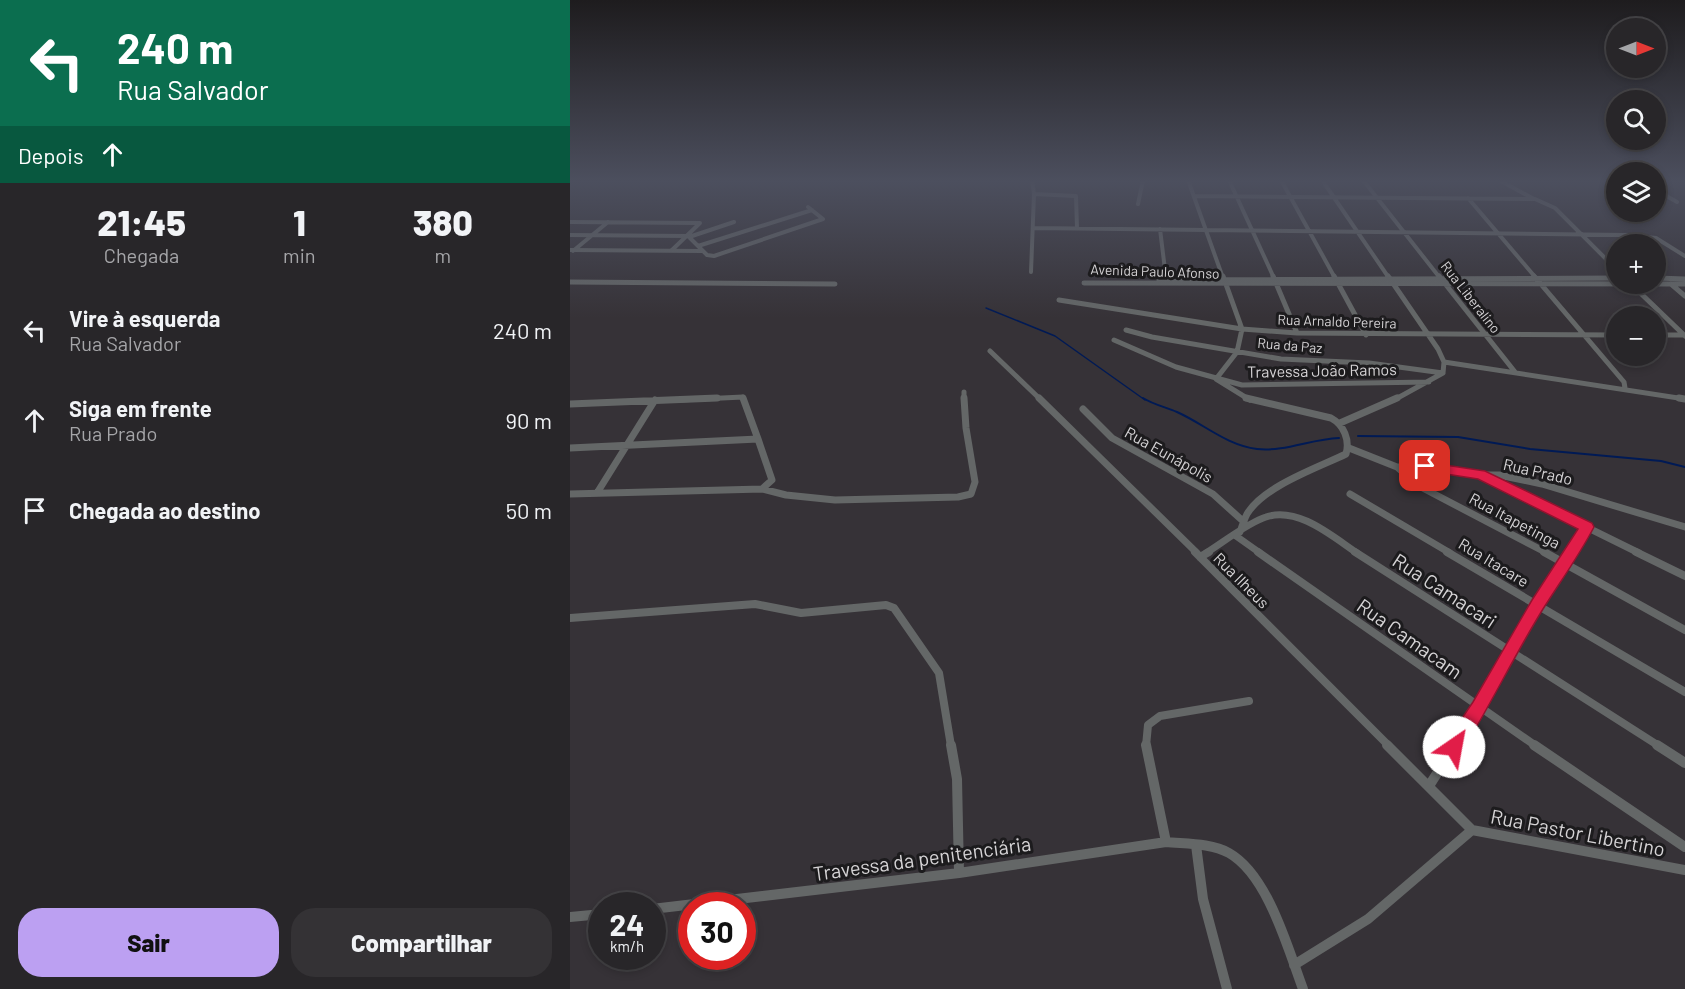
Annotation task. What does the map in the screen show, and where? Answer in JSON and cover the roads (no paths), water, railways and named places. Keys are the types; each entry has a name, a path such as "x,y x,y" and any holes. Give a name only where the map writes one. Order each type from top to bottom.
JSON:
{"street":[{"path":"572,251 603,226"},
{"path":"672,250 697,226"},
{"path":"570,235 688,236 720,226"},
{"path":"572,251 700,249 761,226"},
{"path":"688,236 710,256 802,226"},
{"path":"1207,226 1242,329 1237,352 1216,380"},
{"path":"1250,226 1297,333"},
{"path":"1307,226 1366,334"},
{"path":"1340,423 1386,404 1429,382 1443,373 1444,362 1429,335 1354,226"},
{"name":"Rua Liberalino","path":"1401,226 1515,372"},
{"path":"1491,226 1624,382 1625,388"},
{"path":"1574,226 1606,259"},
{"path":"1031,272 1033,228 1581,233 1652,236 1685,256"},
{"path":"1160,229 1167,282"},
{"name":"Avenida Paulo Afonso","path":"1167,282 1086,280 1084,283 1167,282 1225,281 1274,278 1394,284 1606,284"},
{"name":"Avenida Paulo Afonso","path":"1225,281 1277,284 1390,278 1606,278"},
{"path":"1670,281 1685,279"},
{"name":"Avenida Paulo Afonso","path":"1666,280 1685,284"},
{"name":"Avenida Paulo Afonso","path":"1666,281 1670,281"},
{"path":"1670,281 1685,296"},
{"path":"570,282 835,284"},
{"path":"1641,294 1685,336"},
{"name":"Rua Arnaldo Pereira","path":"1059,300 1242,329 1297,333 1606,335"},
{"name":"Rua da Paz","path":"1126,330 1152,337 1281,359 1369,363 1443,373"},
{"path":"1666,335 1685,336"},
{"path":"1114,340 1161,361 1216,380 1248,399 1331,418 1340,423 1349,448 1346,454 1291,481 1260,501 1248,514 1238,534 1200,557"},
{"name":"Rua Ilheus","path":"990,351 1101,457 1472,830"},
{"path":"1444,362 1685,399"},
{"name":"Travessa João Ramos","path":"1216,380 1242,385 1429,382"},
{"path":"570,495 762,489 792,497 836,502 958,497 971,494 975,482 966,428 964,392"},
{"path":"570,404 743,397 772,480 762,489"},
{"path":"597,493 655,400"},
{"name":"Rua Eunápolis","path":"1083,409 1112,438 1213,494 1244,522"},
{"path":"570,448 758,439"},
{"name":"Rua Prado","path":"1349,448 1397,467 1425,466 1480,475 1499,475 1542,484 1685,527"},
{"name":"Rua Itapetinga","path":"1397,467 1417,484 1566,563 1685,630"},
{"path":"1480,475 1685,576"},
{"name":"Rua Itacare","path":"1350,494 1685,692"},
{"name":"Rua Camacari","path":"1238,534 1265,517 1276,515 1309,522 1685,763"},
{"path":"1429,786 1479,708 1537,604 1566,563 1587,527"},
{"name":"Rua Camacam","path":"1238,534 1479,708 1685,847"},
{"path":"570,618 755,604 801,613 878,606 894,608 939,673 957,779 959,873"},
{"path":"1166,842 1146,746 1148,725 1160,716 1249,701"},
{"name":"Rua Pastor Libertino","path":"1294,965 1368,919 1472,830 1685,870"},
{"name":"Travessa da penitenciária","path":"666,907 959,873 1166,842 1196,845 1229,853 1245,862 1259,882 1303,989"},
{"path":"1196,845 1203,899 1227,989"},
{"path":"570,917 588,915"}],"waterway":[{"path":"986,308 1055,336 1145,400"},
{"path":"1143,398 1177,412 1225,439 1246,447 1278,449 1339,438"},
{"path":"1358,436 1458,437 1530,449 1661,461 1685,467"}]}
